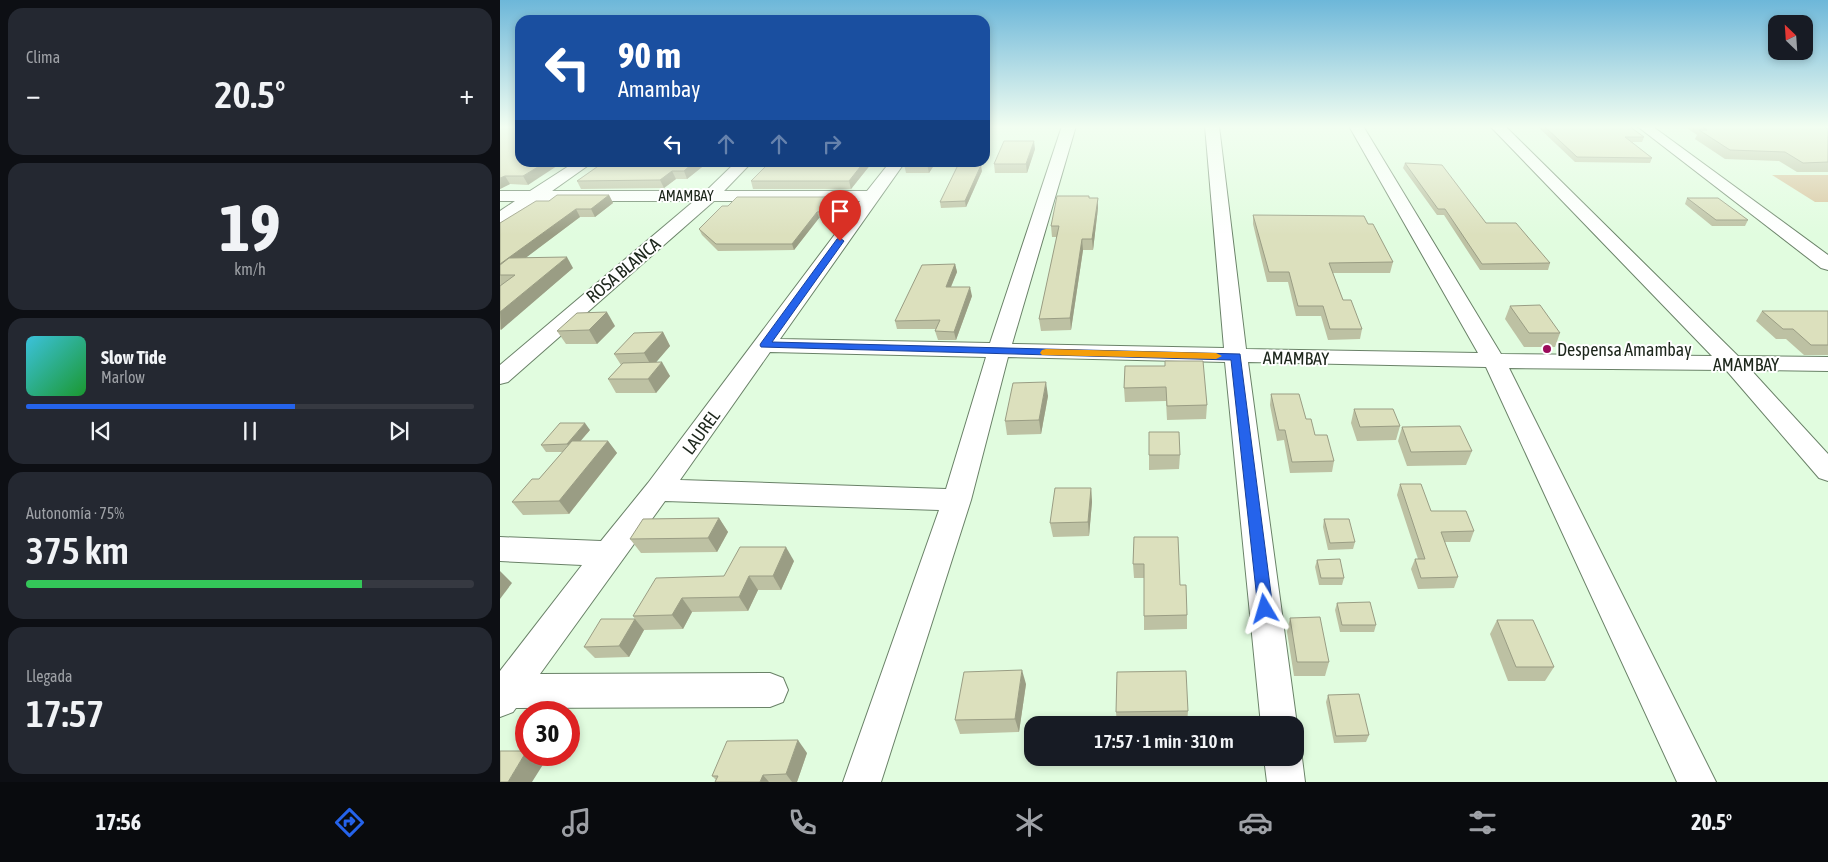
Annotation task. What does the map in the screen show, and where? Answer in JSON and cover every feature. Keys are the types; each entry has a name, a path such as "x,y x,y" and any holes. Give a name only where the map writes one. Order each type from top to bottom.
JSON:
{"street":[{"path":"862,782 957,500 998,352 1057,162"},
{"path":"1216,162 1236,356 1278,716"},
{"path":"1377,162 1494,361 1698,782"},
{"path":"1533,162 1733,364 1828,471"},
{"path":"1693,162 1828,264"},
{"path":"500,218 578,167"},
{"name":"ROSA BLANCA","path":"500,376 712,195 740,167"},
{"name":"LAUREL","path":"504,695 608,554 658,490 894,167"},
{"name":"AMAMBAY","path":"500,196 872,196"},
{"name":"AMAMBAY","path":"765,345 998,352 1494,361 1828,364"},
{"path":"658,490 957,500"},
{"path":"500,549 608,554"},
{"path":"504,695 770,690"},
{"path":"1284,766 1286,782"}],"shaded area":[{"path":"1772,175 1828,175 1828,202 1815,202"}],"building":[{"path":"500,162 515,162 515,167 538,167 523,176 505,176 500,178"},
{"path":"995,162 1027,162 1026,164 994,164"},
{"path":"1405,163 1442,165 1486,223 1516,223 1550,263 1482,264 1445,209 1438,209"},
{"path":"597,167 688,167 684,171 672,171 660,180 577,181"},
{"path":"765,167 860,167 849,181 751,181"},
{"path":"957,167 980,167 965,201 940,202"},
{"path":"557,195 609,195 591,209 576,209 500,264 500,223 536,201 549,201"},
{"path":"1057,196 1089,196 1089,198 1098,198 1092,239 1082,239 1070,318 1039,319 1059,226 1051,226"},
{"path":"737,197 839,197 827,211 817,212 792,244 716,244 699,229 722,206 728,206"},
{"path":"1687,198 1718,198 1748,220 1716,220"},
{"path":"1253,215 1364,216 1368,224 1373,224 1393,262 1329,263 1343,300 1351,300 1362,329 1330,329 1323,306 1298,306 1289,272 1269,272"},
{"path":"567,257 500,312 500,286 515,275 500,275 500,265 509,258"},
{"path":"955,264 946,287 970,287 954,332 935,331 940,320 895,321 922,265"},
{"path":"1540,305 1560,333 1529,333 1510,306"},
{"path":"1762,311 1828,311 1828,345 1811,345 1793,329 1783,329"},
{"path":"607,312 589,330 557,331 577,313"},
{"path":"663,332 644,353 614,354 634,333"},
{"path":"1165,361 1203,361 1207,405 1167,406 1166,387 1124,388 1125,366 1165,366"},
{"path":"662,362 648,379 608,379 623,363"},
{"path":"1046,382 1039,420 1005,421 1013,383"},
{"path":"1271,394 1299,394 1306,419 1311,419 1315,435 1327,435 1334,461 1292,462 1285,430 1279,430"},
{"path":"1354,409 1393,409 1400,426 1360,427"},
{"path":"560,423 585,423 567,444 541,445"},
{"path":"1460,426 1472,451 1411,452 1402,427"},
{"path":"1149,432 1179,432 1180,455 1149,455"},
{"path":"572,441 608,441 559,501 512,502 532,479 539,479"},
{"path":"1400,484 1421,484 1431,511 1466,511 1474,531 1441,532 1458,577 1421,578 1415,559 1425,559"},
{"path":"1055,488 1091,488 1088,522 1050,523"},
{"path":"719,518 708,538 630,539 643,519"},
{"path":"1324,519 1349,519 1355,542 1330,543"},
{"path":"1134,537 1178,537 1180,585 1186,585 1187,615 1144,616 1144,564 1133,564"},
{"path":"740,547 786,547 773,576 749,576 739,597 682,598 672,615 633,616 656,578 724,576"},
{"path":"1340,559 1344,578 1321,578 1317,560"},
{"path":"1370,602 1376,625 1342,625 1337,603"},
{"path":"1320,617 1329,662 1297,662 1290,618"},
{"path":"601,619 635,619 619,646 584,647"},
{"path":"1497,620 1533,620 1554,667 1516,667"},
{"path":"1022,670 1015,719 955,720 964,672"},
{"path":"1186,671 1188,711 1116,712 1117,672"},
{"path":"1359,694 1369,735 1336,736 1328,695"},
{"path":"798,740 786,774 763,775 760,782 715,782 718,776 712,776 727,741"},
{"path":"500,751 515,751 515,766 518,766 508,782 500,782"}],"slow traffic":[{"path":"1046,353 1216,356"}],"place":[{"name":"Despensa Amambay","path":"1547,349"}],"route":[{"path":"840,241 765,345 1236,356 1265,609"}]}
